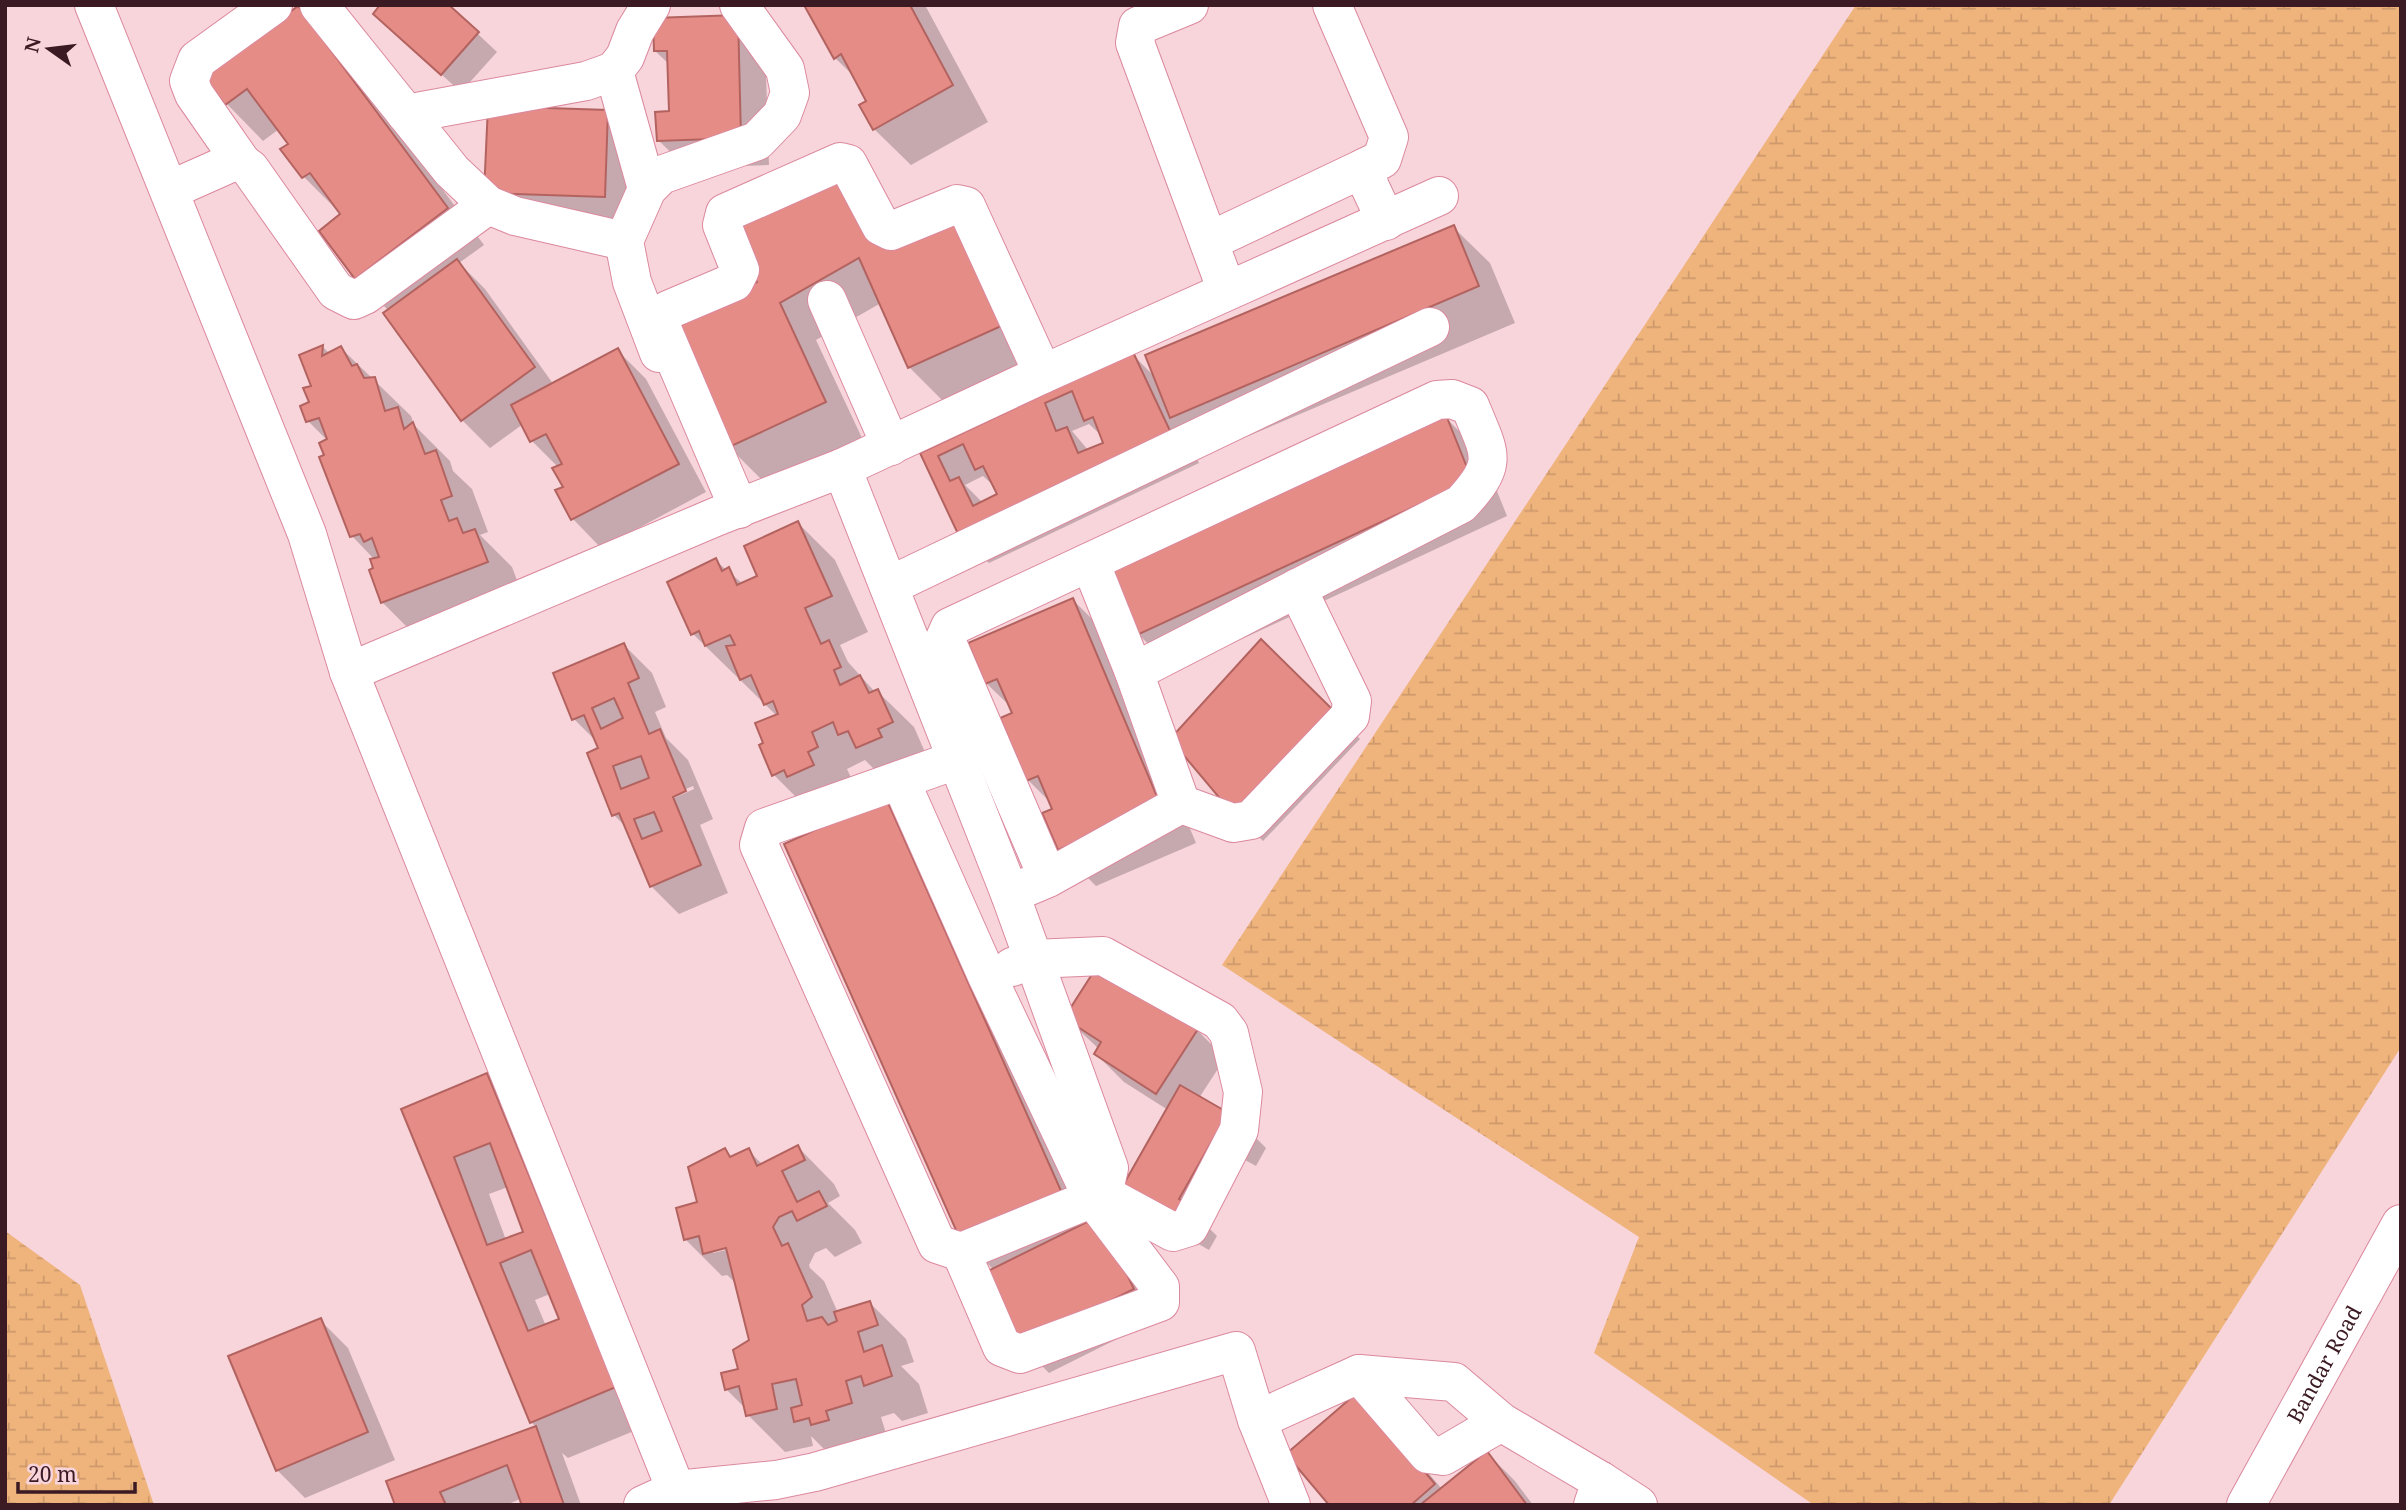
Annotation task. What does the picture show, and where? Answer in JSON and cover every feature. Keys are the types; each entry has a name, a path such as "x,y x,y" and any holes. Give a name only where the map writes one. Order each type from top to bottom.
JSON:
{"street":[{"path":"94,5 307,534 349,671 660,1497 813,1489 1236,1351 1257,1420 1290,1505"},
{"path":"273,5 197,60 189,81 194,94 242,163 250,169 336,291 354,300 365,295 488,205"},
{"path":"319,5 452,171 488,205 515,216 624,241"},
{"path":"406,114 586,81 614,71 625,57 635,31 651,5"},
{"path":"728,512 632,282 624,241 647,189 661,176 757,141 782,116 790,93 785,69 739,5"},
{"path":"1189,5 1138,26 1135,43 1227,291"},
{"path":"1210,241 1382,159 1390,137 1332,5"},
{"path":"614,71 647,189"},
{"path":"170,190 233,162 242,163"},
{"path":"728,512 660,324 668,310 734,282 740,270 722,225 725,213 840,162 848,164 881,226 891,231 957,204 965,206 1043,374"},
{"path":"1364,168 1386,220"},
{"path":"349,671 728,512 842,468 1043,374 1439,197"},
{"path":"827,300 891,446"},
{"path":"889,586 1430,327"},
{"path":"1048,878 945,638 950,627 1437,400 1452,399 1470,406 1489,455 1481,482 1461,504 1134,671"},
{"path":"842,468 1010,894 1109,1168 1098,1195 961,1252 937,1244 759,845 764,828 956,760"},
{"path":"1090,562 1134,671 1181,804 1233,824 1251,820 1350,716 1352,701 1297,588"},
{"path":"900,780 987,976 1098,1195 1160,1287 1160,1302 1020,1354 1002,1347 961,1252"},
{"path":"1010,894 1048,878 1181,804"},
{"path":"987,976 1033,959 1103,956 1220,1021 1229,1033 1243,1092 1239,1130 1189,1227 1173,1232 1098,1195"},
{"name":"Bandar Road","path":"2246,1505 2401,1224"},
{"path":"1257,1420 1359,1374 1454,1382 1501,1422 1597,1493 1638,1505"},
{"path":"1359,1374 1428,1454 1443,1456 1501,1422"}],"green space":[{"path":"1856,5 2401,5 2401,1047 2109,1505 1814,1505 1594,1353 1639,1237 1222,965"},
{"path":"5,1231 80,1285 154,1505 5,1505"}],"building":[{"path":"380,5 449,5 479,32 441,75 373,14"},
{"path":"804,5 910,5 953,85 873,130 859,105 866,101 841,54 834,59"},
{"path":"298,6 448,208 355,279 319,231 340,214 310,173 302,178 280,149 288,144 247,89 225,105 204,77"},
{"path":"738,15 741,138 657,141 655,112 669,111 667,51 654,51 653,18"},
{"path":"488,106 608,110 605,197 484,193"},
{"path":"842,165 881,242 958,208 1008,323 908,368 859,258 780,303 826,402 727,448 670,323 757,282 729,218"},
{"path":"1454,225 1479,286 1170,418 1145,355"},
{"path":"457,259 535,367 461,421 383,313"},
{"path":"323,345 322,356 341,346 352,366 357,364 364,378 375,377 385,411 398,407 404,429 413,422 425,454 436,450 452,496 441,500 449,521 457,518 463,533 475,529 488,562 381,603 369,570 373,568 370,559 379,557 372,538 364,542 360,534 350,537 319,457 324,455 319,443 327,439 319,418 306,422 300,406 309,402 303,388 311,386 299,355"},
{"path":"618,348 679,464 571,520 555,490 563,487 552,468 562,464 546,434 530,442 511,405"},
{"path":"1133,352 1172,435 959,536 920,453","holes":["1072,391 1084,421 1093,417 1103,443 1078,453 1067,427 1056,431 1045,403","963,444 975,470 983,466 997,494 973,506 959,477 950,481 938,456"]},
{"path":"1446,415 1472,480 1137,635 1108,568"},
{"path":"798,521 832,596 805,608 821,644 829,640 841,667 834,670 840,685 860,675 869,693 878,689 893,722 878,729 882,737 856,748 848,731 838,735 833,722 812,732 818,747 808,752 814,765 787,777 784,770 772,776 759,745 763,743 755,723 778,714 773,701 764,705 751,675 740,680 726,646 735,645 730,635 705,646 699,631 691,635 667,582 716,558 722,571 729,567 737,585 757,576 744,546"},
{"path":"1073,598 1161,806 1058,850 1042,813 1052,809 1038,776 1026,781 1000,718 1012,713 997,679 985,684 968,643"},
{"path":"1261,639 1333,710 1233,814 1170,739"},
{"path":"624,643 639,678 628,683 649,734 660,729 686,791 673,797 701,865 650,887 619,813 612,816 587,753 598,748 584,715 572,720 553,673","holes":["614,698 623,718 601,729 592,708","641,756 649,778 621,789 613,766","654,812 662,831 642,839 634,819"]},
{"path":"886,798 1062,1193 960,1239 784,844"},
{"path":"1098,965 1198,1029 1156,1094 1094,1054 1101,1042 1064,1018"},
{"path":"487,1073 616,1387 530,1423 401,1109","holes":["490,1143 523,1232 487,1245 454,1157","531,1250 559,1319 528,1331 500,1263"]},
{"path":"1180,1085 1239,1119 1216,1134 1179,1199 1190,1206 1180,1223 1121,1189"},
{"path":"798,1145 805,1160 782,1171 797,1202 819,1191 827,1206 797,1221 792,1211 779,1217 773,1227 782,1246 788,1243 812,1297 802,1305 807,1321 822,1317 828,1325 837,1321 834,1312 870,1301 878,1325 858,1332 864,1352 882,1345 892,1376 864,1386 861,1376 846,1381 852,1403 826,1411 829,1420 811,1425 809,1418 794,1422 791,1408 802,1405 796,1379 772,1384 777,1409 746,1416 739,1386 725,1390 721,1373 738,1369 733,1350 749,1340 726,1248 703,1254 699,1236 684,1240 676,1208 697,1202 688,1167 725,1148 730,1157 749,1148 757,1166"},
{"path":"1099,1216 1134,1289 1019,1346 984,1273"},
{"path":"321,1318 368,1432 276,1471 228,1356"},
{"path":"1358,1392 1435,1484 1411,1505 1329,1505 1286,1454"},
{"path":"536,1426 564,1505 518,1505 521,1503 507,1465 440,1492 446,1505 395,1505 386,1481"},
{"path":"1487,1451 1527,1505 1420,1505"}]}
